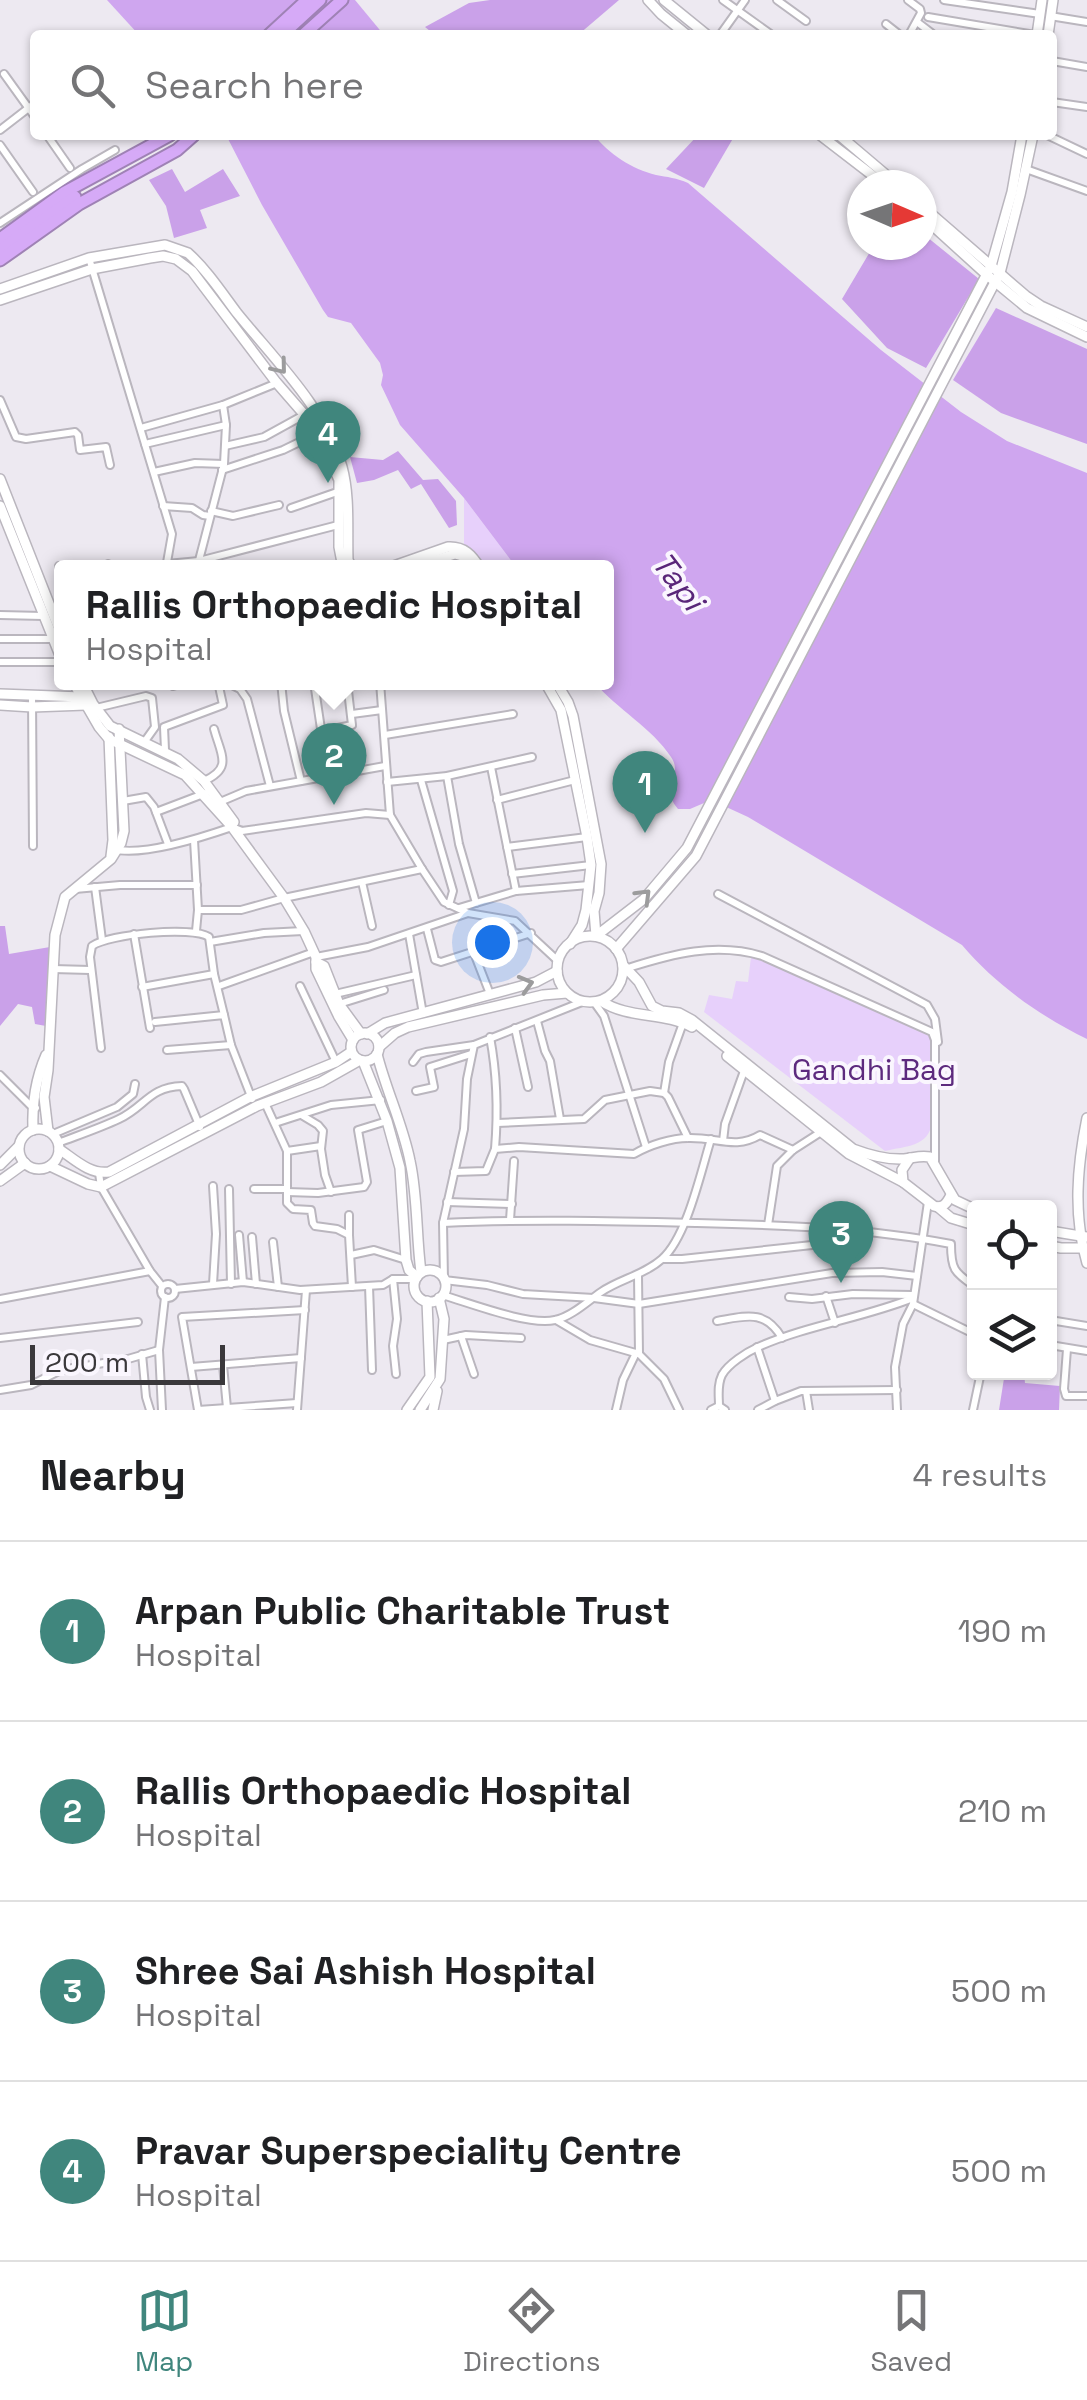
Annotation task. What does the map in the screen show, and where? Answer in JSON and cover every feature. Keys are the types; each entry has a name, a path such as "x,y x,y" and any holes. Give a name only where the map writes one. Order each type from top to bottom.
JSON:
{"highway":[{"path":"275,30 308,0"},
{"path":"287,30 320,0"},
{"path":"299,30 332,0"},
{"path":"309,30 342,0"},
{"path":"0,231 60,189 150,140"},
{"path":"0,240 64,192 166,140"},
{"path":"0,250 167,140"},
{"path":"0,260 78,204 188,140"}],"main road":[{"path":"648,0 681,30"},
{"path":"664,0 701,30"},
{"path":"1042,0 1047,30"},
{"path":"1038,30 1053,0"},
{"path":"838,140 869,170"},
{"path":"839,140 878,170"},
{"path":"993,274 1021,140"},
{"path":"616,948 696,856 993,274 1032,140"},
{"path":"937,220 1039,315 1087,338"},
{"path":"937,228 993,274 1042,306 1087,327"},
{"path":"0,289 166,246 188,253 300,392 343,470 348,560"},
{"path":"0,300 91,263 162,256 182,262 277,383 322,431 340,491 341,560"},
{"path":"596,936 644,899 687,848 977,306"},
{"path":"0,479 54,630"},
{"path":"0,506 43,616 54,634"},
{"path":"410,560 448,546 457,546 473,560"},
{"path":"436,560 455,554 465,560"},
{"path":"0,705 59,697 69,690"},
{"path":"79,690 114,728 164,750 204,782 206,793 239,833"},
{"path":"20,1145 25,1163 37,1169 50,1166 57,1158 45,1110 54,936 65,897 114,853 124,831 114,741 85,690"},
{"path":"33,1130 55,1139 90,1170 116,1170 250,1097 336,1062 352,1052 360,1036 380,1025 536,982 558,966 582,924 590,865 561,710 550,690"},
{"path":"561,690 573,716 598,836 601,873 594,911 596,936"},
{"path":"0,694 32,702 89,702"},
{"path":"59,697 89,702"},
{"path":"114,728 114,853"},
{"path":"114,741 176,769 220,802 284,898 360,1036"},
{"path":"570,944 586,936 604,939 616,948 652,1006 692,1020 852,1149 882,1158 926,1155 936,1165 951,1195 967,1206"},
{"path":"316,957 316,969 339,1017 360,1036 376,1040 387,1121 402,1179 406,1260 409,1270 418,1276"},
{"path":"558,966 566,993"},
{"path":"592,1002 609,997 621,983 626,966"},
{"path":"50,1166 100,1186 261,1105 371,1060 395,1033 408,1027 566,993 617,1010 689,1025 849,1154 904,1182 952,1218 967,1223"},
{"path":"352,1052 384,1099 409,1156 414,1183 416,1293 427,1301 433,1410"},
{"path":"33,1130 32,1107 40,1068 48,1053"},
{"path":"1087,1118 1076,1190 1087,1263"},
{"path":"0,1165 33,1130"},
{"path":"904,1182 902,1170 910,1158"},
{"path":"0,1181 25,1163"},
{"path":"938,1208 951,1195"},
{"path":"1057,1232 1084,1237"},
{"path":"1057,1247 1085,1248"},
{"path":"407,1410 441,1372 444,1280 435,1271 418,1276"},
{"path":"427,1301 441,1297"},
{"path":"420,1410 434,1381"}],"street":[{"path":"658,12 664,0"},
{"path":"723,0 765,30"},
{"path":"724,30 745,0"},
{"path":"776,0 806,21"},
{"path":"908,0 920,10 912,30"},
{"path":"944,0 985,3 1087,22"},
{"path":"928,17 1006,30"},
{"path":"917,22 927,30"},
{"path":"886,24 894,30"},
{"path":"1057,61 1087,67"},
{"path":"4,74 30,103"},
{"path":"1057,103 1087,107"},
{"path":"0,130 30,107"},
{"path":"51,140 70,168"},
{"path":"1057,140 1087,154"},
{"path":"0,146 33,192"},
{"path":"0,223 115,150"},
{"path":"1026,169 1087,192"},
{"path":"91,263 172,534 167,560"},
{"path":"141,428 222,405 277,383"},
{"path":"0,400 16,437 75,432 80,450 106,448 110,465"},
{"path":"199,560 223,467 226,425 222,405"},
{"path":"226,446 269,434 305,414"},
{"path":"146,444 226,425"},
{"path":"154,472 195,463 223,467 283,450 322,431"},
{"path":"291,508 340,491"},
{"path":"164,506 192,508 202,515 233,516 279,505"},
{"path":"212,560 338,524"},
{"path":"0,615 43,616"},
{"path":"0,639 54,641"},
{"path":"0,662 54,660"},
{"path":"145,742 159,728 222,704 219,690"},
{"path":"240,690 244,693 270,786"},
{"path":"281,690 301,781"},
{"path":"315,690 322,731 350,727 348,690"},
{"path":"381,690 390,815 422,870 444,902 468,913 515,921 558,966"},
{"path":"89,702 152,698 164,750"},
{"path":"32,702 33,846"},
{"path":"352,714 382,710"},
{"path":"385,735 513,714"},
{"path":"204,782 218,775 223,766 214,729"},
{"path":"387,782 447,776 532,757"},
{"path":"220,802 246,791 385,766"},
{"path":"491,767 516,891"},
{"path":"447,776 459,844 476,903"},
{"path":"421,780 453,891 452,907"},
{"path":"497,800 576,780"},
{"path":"156,812 206,793"},
{"path":"121,801 146,797 168,844"},
{"path":"114,853 366,813 390,815"},
{"path":"507,847 587,837"},
{"path":"194,840 196,932"},
{"path":"512,874 590,865"},
{"path":"198,910 241,910 422,870"},
{"path":"362,882 372,926"},
{"path":"75,889 129,884 197,885"},
{"path":"452,907 516,891 590,885"},
{"path":"95,887 102,940"},
{"path":"718,894 927,1004 938,1037 936,1165"},
{"path":"219,986 316,957 368,947 468,913"},
{"path":"426,929 439,962 531,934"},
{"path":"210,942 264,933 304,932"},
{"path":"134,934 152,1025 224,1014"},
{"path":"101,1048 90,970 92,946 102,940 134,934 207,934 231,1046 250,1097 275,1123 287,1152 290,1206 311,1210 315,1226 348,1234"},
{"path":"409,934 423,1014"},
{"path":"626,966 703,950 746,951 932,1032 936,1165"},
{"path":"474,953 490,994"},
{"path":"53,969 90,970"},
{"path":"142,987 214,974"},
{"path":"337,999 416,975"},
{"path":"300,986 336,1062"},
{"path":"337,999 384,990"},
{"path":"413,1062 419,1054 474,1044 592,1002 604,1016 646,1147"},
{"path":"538,1021 560,1119"},
{"path":"683,1023 667,1068 664,1093 688,1138"},
{"path":"515,1028 528,1087"},
{"path":"454,1172 486,1171 495,1149 495,1065 490,1037"},
{"path":"474,1044 466,1079 464,1130 442,1223 444,1280 523,1294 639,1304 832,1273 917,1276"},
{"path":"168,1050 231,1046"},
{"path":"416,1091 434,1086 430,1067 472,1054"},
{"path":"723,1141 744,1071"},
{"path":"0,1076 32,1107 45,1110"},
{"path":"55,1139 117,1107 133,1094 134,1084"},
{"path":"55,1139 122,1118 150,1095 172,1086 184,1089 203,1136"},
{"path":"497,1123 584,1119 601,1102 629,1094 664,1093"},
{"path":"275,1123 336,1104 384,1099"},
{"path":"302,1115 321,1128 325,1175 331,1192"},
{"path":"254,1189 361,1189 366,1184 358,1130 387,1121"},
{"path":"768,1225 777,1166 821,1132"},
{"path":"495,1149 634,1154 646,1147 688,1138 743,1144 760,1135 793,1150"},
{"path":"441,1297 528,1320 556,1320 602,1291 638,1276 662,1259 685,1223 711,1139"},
{"path":"287,1152 321,1146"},
{"path":"510,1220 514,1161"},
{"path":"100,1173 100,1186 162,1286 162,1410"},
{"path":"212,1285 216,1234 213,1186"},
{"path":"228,1188 231,1284"},
{"path":"447,1202 512,1204"},
{"path":"897,1410 895,1367 903,1324 913,1299 928,1202"},
{"path":"349,1214 352,1287"},
{"path":"442,1223 510,1220 768,1225 922,1238 951,1244 952,1266 967,1277"},
{"path":"662,1259 812,1245 839,1231"},
{"path":"239,1234 242,1282"},
{"path":"252,1236 256,1284"},
{"path":"273,1242 278,1287"},
{"path":"350,1255 374,1250 406,1260"},
{"path":"0,1299 150,1271"},
{"path":"175,1289 242,1282 306,1290 383,1285 393,1278 418,1276"},
{"path":"616,1410 623,1380 638,1354 638,1276"},
{"path":"393,1278 396,1374"},
{"path":"162,1286 170,1284 175,1289"},
{"path":"370,1286 372,1370"},
{"path":"165,1298 173,1295 175,1289"},
{"path":"305,1310 182,1317 198,1410 297,1407 305,1310 306,1290"},
{"path":"789,1297 812,1299 853,1294 913,1299 967,1330"},
{"path":"826,1296 835,1324"},
{"path":"718,1409 722,1375 756,1347 913,1299"},
{"path":"717,1320 761,1318 772,1324 782,1338"},
{"path":"556,1320 590,1340 638,1354 664,1379 679,1410"},
{"path":"1057,1321 1087,1326"},
{"path":"0,1338 138,1322"},
{"path":"460,1336 474,1374"},
{"path":"443,1340 460,1336 521,1338"},
{"path":"1057,1346 1087,1351"},
{"path":"756,1347 775,1401"},
{"path":"1067,1348 1066,1396 1087,1396"},
{"path":"0,1390 31,1385 60,1370 159,1350"},
{"path":"142,1354 150,1410"},
{"path":"190,1368 301,1358"},
{"path":"223,1365 226,1408"},
{"path":"973,1410 979,1380"},
{"path":"758,1410 806,1392 896,1390"},
{"path":"806,1392 808,1410"}],"green space":[{"path":"464,498 511,560 475,560 464,544"},
{"name":"Gandhi Bag","path":"751,957 927,1030 932,1037 932,1122 921,1141 885,1151 704,1012 709,995 732,999 736,981 748,982"}],"shaded area":[{"path":"619,0 584,30 425,27 469,3"},
{"path":"693,140 732,140 704,188 666,169"},
{"path":"172,169 185,192 223,169 240,196 200,210 207,228 174,238 166,206 149,180"},
{"path":"937,245 979,279 926,368 887,348 842,299 865,260 937,260"},
{"path":"996,308 1087,349 1087,444 1001,413 953,380"},
{"path":"398,451 423,480 438,479 456,501 457,525 449,528 421,484 411,489 398,470 357,483 350,457 383,460"},
{"path":"0,926 5,926 9,954 50,947 46,1026 35,1024 32,1007 18,1004 0,1026"},
{"path":"1004,1380 1060,1386 1059,1410 999,1410"}],"water":[{"path":"107,0 355,0 380,30 134,30"},
{"name":"Tapi","path":"229,140 599,140 630,165 688,183 881,350 961,412 1007,441 1087,473 1087,1039 1020,998 962,945 748,817 711,800 690,809 678,809 671,795 675,770 671,757 602,690 614,690 614,560 511,560 464,498 400,425 381,385 380,363 351,323 328,317"}],"place":[{"name":"Pravar Superspeciality Centre","path":"328,483"},
{"name":"Rallis Orthopaedic Hospital","path":"334,805"},
{"name":"Arpan Public Charitable Trust","path":"645,833"},
{"name":"Shree Sai Ashish Hospital","path":"841,1283"}]}
